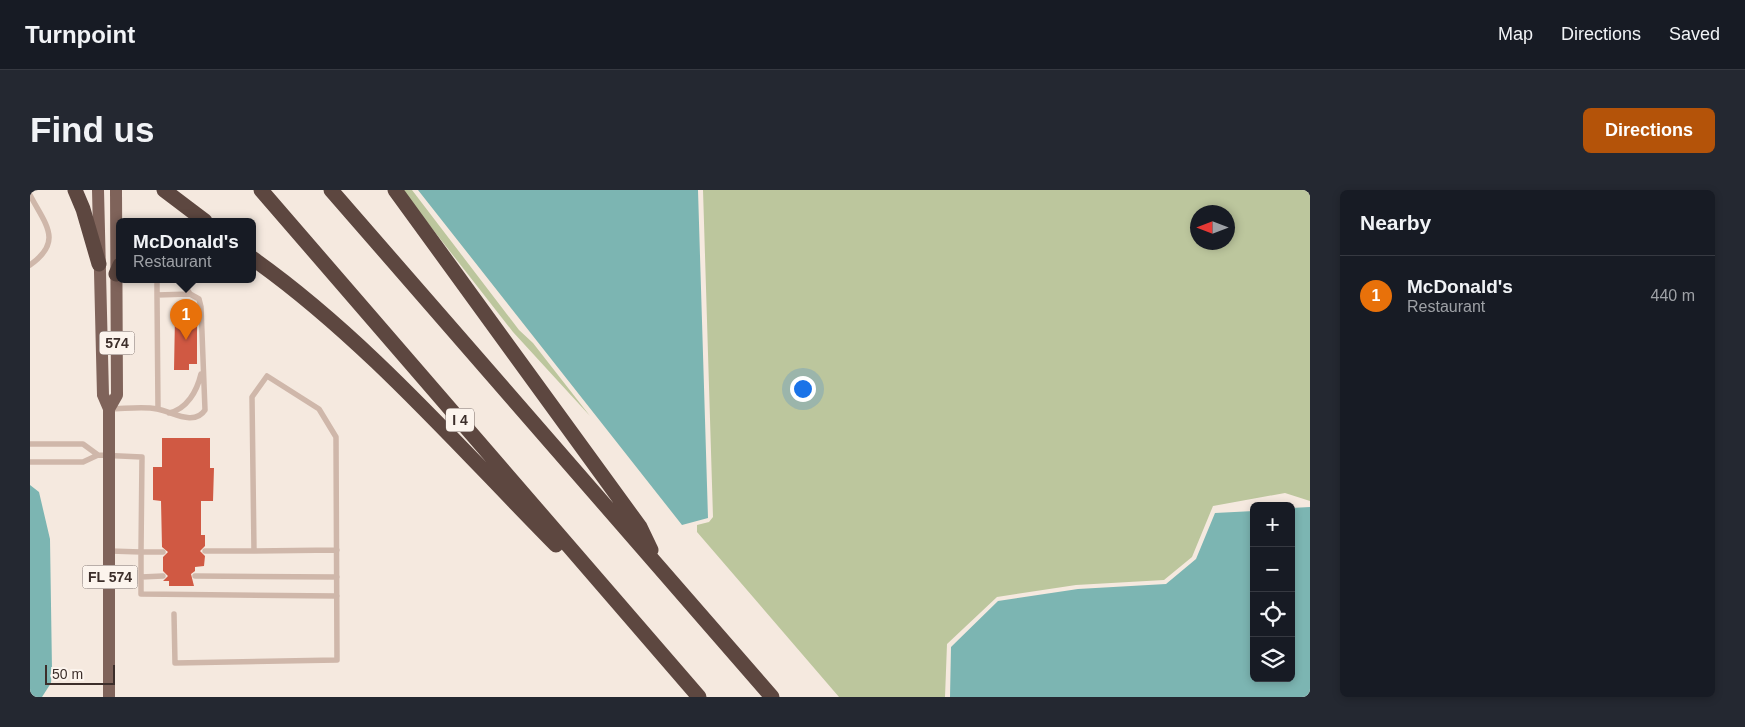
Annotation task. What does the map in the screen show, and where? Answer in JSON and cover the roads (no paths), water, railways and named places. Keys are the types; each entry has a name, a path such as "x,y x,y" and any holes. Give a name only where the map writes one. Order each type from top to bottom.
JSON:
{"highway":[{"path":"75,190 84,209 99,264"},
{"path":"164,190 201,218"},
{"name":"I 4","path":"261,190 699,697"},
{"path":"331,190 772,697"},
{"path":"394,190 640,527 659,567"},
{"path":"256,261 272,272 369,356 658,650"}],"main road":[{"name":"FL 574","path":"98,190 103,396 110,409 104,456 110,551 109,697"},
{"name":"574","path":"116,190 117,218"},
{"name":"574","path":"110,409 117,395 118,283"}],"lane":[{"path":"30,194 48,228 50,237 43,256 30,265"},
{"path":"157,283 158,409"},
{"path":"110,409 158,409 191,418 203,413 205,410 201,307 199,299 190,294 183,283"},
{"path":"157,295 190,294"},
{"path":"167,413 178,411 197,390 203,366"},
{"path":"174,614 174,663 337,660 336,438 319,409 267,376 252,397 254,550"},
{"path":"30,444 83,444 104,456"},
{"path":"30,462 83,462 104,456 142,457 141,594 337,596"},
{"path":"205,551 337,550"},
{"path":"110,551 162,552"},
{"path":"141,577 163,576"},
{"path":"195,576 337,577"}],"water":[{"path":"418,190 698,190 708,518 682,525"},
{"path":"30,485 39,492 50,539 52,670 51,683 42,697 30,697"},
{"path":"1310,507 1310,697 950,697 951,647 998,601 1078,589 1166,584 1196,559 1215,513 1250,511 1250,682 1295,682 1295,508"}],"place":[{"name":"McDonald's","path":"186,340"}]}
